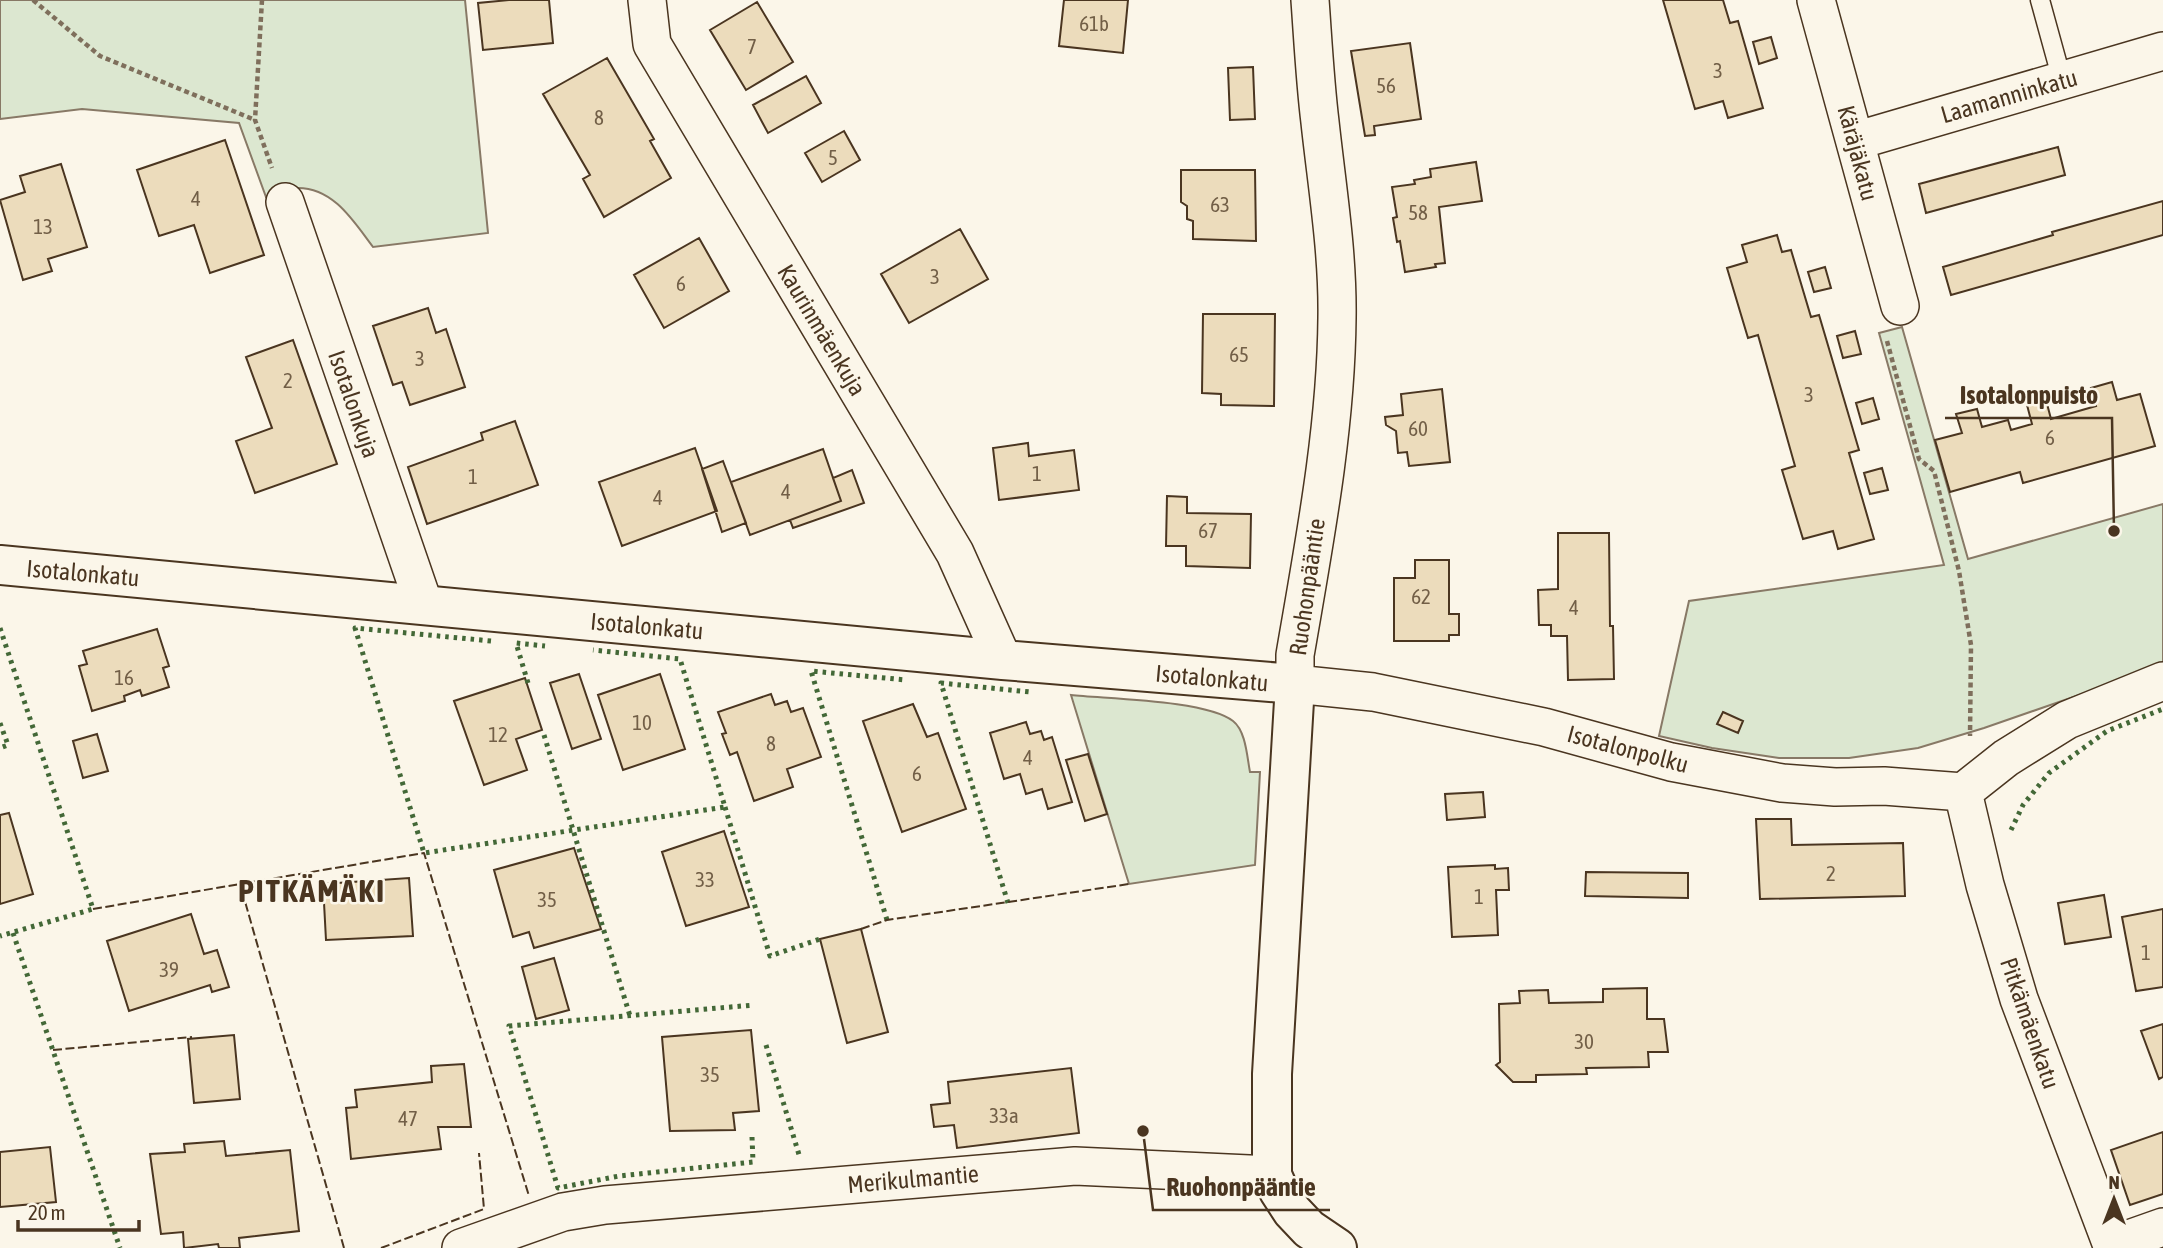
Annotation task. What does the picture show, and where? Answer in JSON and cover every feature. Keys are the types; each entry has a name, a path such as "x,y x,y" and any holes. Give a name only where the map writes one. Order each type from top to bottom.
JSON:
{"street":[{"name":"Kaurinmäenkuja","path":"647,0 652,44 955,553 1003,660"},
{"name":"Ruohonpääntie","path":"1272,1175 1272,1074 1296,655 1324,471 1337,317 1333,228 1310,0"},
{"name":"Käräjäkatu","path":"1816,0 1854,141 1893,322"},
{"name":"Laamanninkatu","path":"1854,141 2163,51"},
{"name":"Isotalonkuja","path":"285,202 424,605"},
{"name":"Isotalonkatu","path":"0,565 1003,660 1295,684"},
{"path":"1963,792 2006,758 2067,720 2163,681"},
{"name":"Isotalonpolku","path":"1295,684 1373,692 1544,727 1671,762 1782,783 1963,792"},
{"name":"Pitkämäenkatu","path":"1963,792 2019,999 2110,1247"},
{"name":"Merikulmantie","path":"461,1248 563,1212 606,1205 1075,1166 1272,1175"},
{"path":"1272,1175 1292,1211 1309,1229 1337,1248"},
{"path":"2110,1247 2163,1227"}],"lane":[{"path":"2040,0 2062,80"}],"path":[{"path":"33,0 100,56 255,120"},
{"path":"262,0 255,120 285,202"},
{"path":"1893,322 1919,459 1934,471 1959,571 1971,646 1972,720 1963,792"}],"green space":[{"path":"0,0 465,0 488,233 373,247 342,208 322,194 298,188 266,197 239,123 82,109 0,119"},
{"path":"1902,327 1968,559 2163,504 2163,666 1918,748 1849,758 1779,758 1712,748 1659,736 1689,601 1944,565 1879,333"},
{"path":"1071,695 1180,705 1220,714 1233,721 1241,731 1250,772 1260,772 1255,865 1129,884"}],"building":[{"path":"549,0 553,43 483,50 478,3"},
{"path":"1064,0 1128,0 1123,53 1059,46"},
{"path":"1663,0 1723,0 1730,23 1738,21 1763,108 1728,118 1723,101 1695,109"},
{"path":"757,2 793,62 746,90 710,30"},
{"path":"1771,37 1777,58 1759,64 1753,42"},
{"path":"1410,43 1421,119 1374,126 1375,135 1365,136 1351,51"},
{"path":"607,58 654,139 650,141 671,178 604,217 583,179 590,175 543,94"},
{"path":"1253,67 1255,119 1230,120 1228,68"},
{"path":"806,76 821,103 768,133 753,105"},
{"path":"844,131 860,160 822,182 805,153"},
{"path":"225,140 264,255 210,273 194,225 159,236 137,170"},
{"path":"2058,147 2065,175 1926,213 1919,184"},
{"path":"1476,162 1482,201 1439,207 1445,263 1405,272 1393,218 1397,217 1392,187 1415,184 1414,180 1431,177 1430,169"},
{"path":"61,164 87,247 48,259 52,271 23,280 0,200 25,192 20,176"},
{"path":"1181,170 1255,170 1256,241 1193,239 1193,221 1187,219 1187,206 1181,202"},
{"path":"2163,201 2163,235 1951,295 1943,267 2053,235 2052,232"},
{"path":"960,229 988,279 909,323 881,274"},
{"path":"1777,235 1782,252 1791,250 1811,317 1819,315 1859,450 1849,453 1874,539 1838,549 1833,531 1803,539 1782,470 1795,466 1758,335 1748,338 1727,268 1747,262 1742,245"},
{"path":"699,238 729,291 664,328 634,275"},
{"path":"1825,267 1831,288 1814,292 1808,272"},
{"path":"428,308 436,333 446,329 465,387 410,405 402,382 393,385 373,326"},
{"path":"1203,314 1275,314 1274,406 1221,405 1221,394 1202,393"},
{"path":"1855,331 1861,354 1843,358 1837,336"},
{"path":"293,340 337,464 255,493 236,441 272,428 246,357"},
{"path":"2112,382 2117,400 2140,394 2155,446 2023,483 2020,472 1950,492 1935,440 1962,433 1956,414 1977,409 1982,427 2008,420 2011,430 2032,424 2027,405 2046,400 2051,419 2096,406 2091,388"},
{"path":"1442,389 1450,462 1409,466 1407,452 1398,453 1396,431 1386,425 1385,417 1403,415 1401,394"},
{"path":"1873,398 1879,419 1862,424 1856,403"},
{"path":"515,421 538,485 427,524 408,467 483,440 481,433"},
{"path":"1028,443 1029,456 1074,450 1079,490 999,500 993,448"},
{"path":"695,448 717,511 622,546 599,482"},
{"path":"823,449 841,501 750,535 731,482"},
{"path":"723,461 746,523 722,532 702,469"},
{"path":"1882,468 1888,490 1870,494 1864,473"},
{"path":"852,470 864,503 793,528 790,520 841,501 833,478"},
{"path":"1167,496 1187,497 1187,513 1251,514 1250,568 1186,566 1186,546 1166,546"},
{"path":"1558,533 1609,533 1610,626 1613,626 1614,679 1568,680 1567,636 1551,636 1551,625 1539,625 1538,590 1558,589"},
{"path":"1415,560 1449,560 1449,614 1459,614 1459,635 1449,635 1449,641 1394,641 1394,578 1415,578"},
{"path":"157,629 169,666 163,668 169,687 142,696 140,690 124,696 125,701 92,711 79,666 87,664 83,651"},
{"path":"579,674 601,739 572,749 550,683"},
{"path":"660,674 685,749 623,770 598,695"},
{"path":"525,678 542,730 516,739 527,770 484,785 454,701"},
{"path":"771,694 775,705 787,701 791,712 803,708 821,757 787,769 793,787 754,801 737,752 730,755 718,712"},
{"path":"913,704 927,737 938,733 966,809 902,832 863,721"},
{"path":"1723,712 1743,721 1738,733 1717,724"},
{"path":"1026,722 1030,734 1041,731 1044,740 1052,737 1072,802 1048,809 1042,789 1026,794 1020,774 1004,779 990,733"},
{"path":"97,734 108,771 83,778 73,741"},
{"path":"1088,754 1107,814 1085,821 1066,760"},
{"path":"1483,792 1485,817 1447,820 1445,794"},
{"path":"9,813 33,894 0,904 0,815"},
{"path":"1756,819 1791,819 1792,845 1903,843 1905,896 1760,899"},
{"path":"724,831 749,907 686,926 662,852"},
{"path":"574,848 601,929 534,948 529,932 513,937 494,870"},
{"path":"1495,865 1495,869 1508,868 1509,890 1496,890 1498,935 1452,937 1448,867"},
{"path":"1586,872 1688,873 1688,898 1585,896"},
{"path":"409,878 413,936 326,940 323,884"},
{"path":"2104,895 2111,937 2065,944 2058,903"},
{"path":"2163,909 2163,987 2136,991 2122,917"},
{"path":"191,914 204,954 217,950 229,987 212,992 210,985 129,1011 107,941"},
{"path":"861,929 888,1032 847,1043 820,939"},
{"path":"554,958 569,1010 536,1019 522,967"},
{"path":"1647,988 1647,1019 1664,1019 1668,1052 1648,1052 1649,1067 1586,1068 1587,1074 1536,1075 1536,1082 1513,1082 1496,1065 1500,1062 1499,1004 1520,1003 1519,991 1548,990 1549,1003 1603,1002 1603,989"},
{"path":"2163,1024 2163,1077 2159,1079 2141,1031"},
{"path":"751,1030 759,1111 733,1113 735,1130 670,1131 662,1037"},
{"path":"234,1035 240,1099 194,1103 188,1039"},
{"path":"464,1064 471,1127 438,1127 441,1149 351,1159 346,1108 357,1107 355,1090 432,1082 431,1066"},
{"path":"1071,1068 1079,1133 957,1148 954,1125 934,1127 931,1105 950,1103 948,1082"},
{"path":"2163,1132 2163,1194 2130,1205 2111,1150"},
{"path":"224,1141 226,1156 290,1150 299,1231 239,1238 240,1248 219,1248 218,1244 184,1248 183,1232 161,1234 150,1154 185,1152 184,1144"},
{"path":"50,1147 56,1202 0,1207 0,1152"}],"hedge":[{"path":"0,628 93,909 0,936"},
{"path":"491,641 355,628 424,853 725,807 680,659 593,650"},
{"path":"528,683 516,643 545,646"},
{"path":"887,920 811,671 906,680"},
{"path":"1008,903 941,683 1030,692"},
{"path":"2011,830 2023,805 2049,773 2107,731 2163,709"},
{"path":"0,723 8,745 0,748"},
{"path":"544,735 630,1016"},
{"path":"725,807 770,956 820,939"},
{"path":"13,933 120,1248"},
{"path":"752,1137 753,1162 619,1176 558,1188 509,1026 754,1005"},
{"path":"766,1045 800,1158"}],"fence":[{"path":"344,1248 240,884 424,853 529,1196"},
{"path":"93,909 240,884"},
{"path":"861,929 887,920 1129,884"},
{"path":"53,1050 192,1037"},
{"path":"381,1248 484,1209 479,1153"}],"place":[{"name":"Isotalonpuisto","path":"2114,531"},
{"name":"Ruohonpääntie","path":"1143,1131"}],"district":[{"name":"PITKÄMÄKI","path":"312,890"}]}
